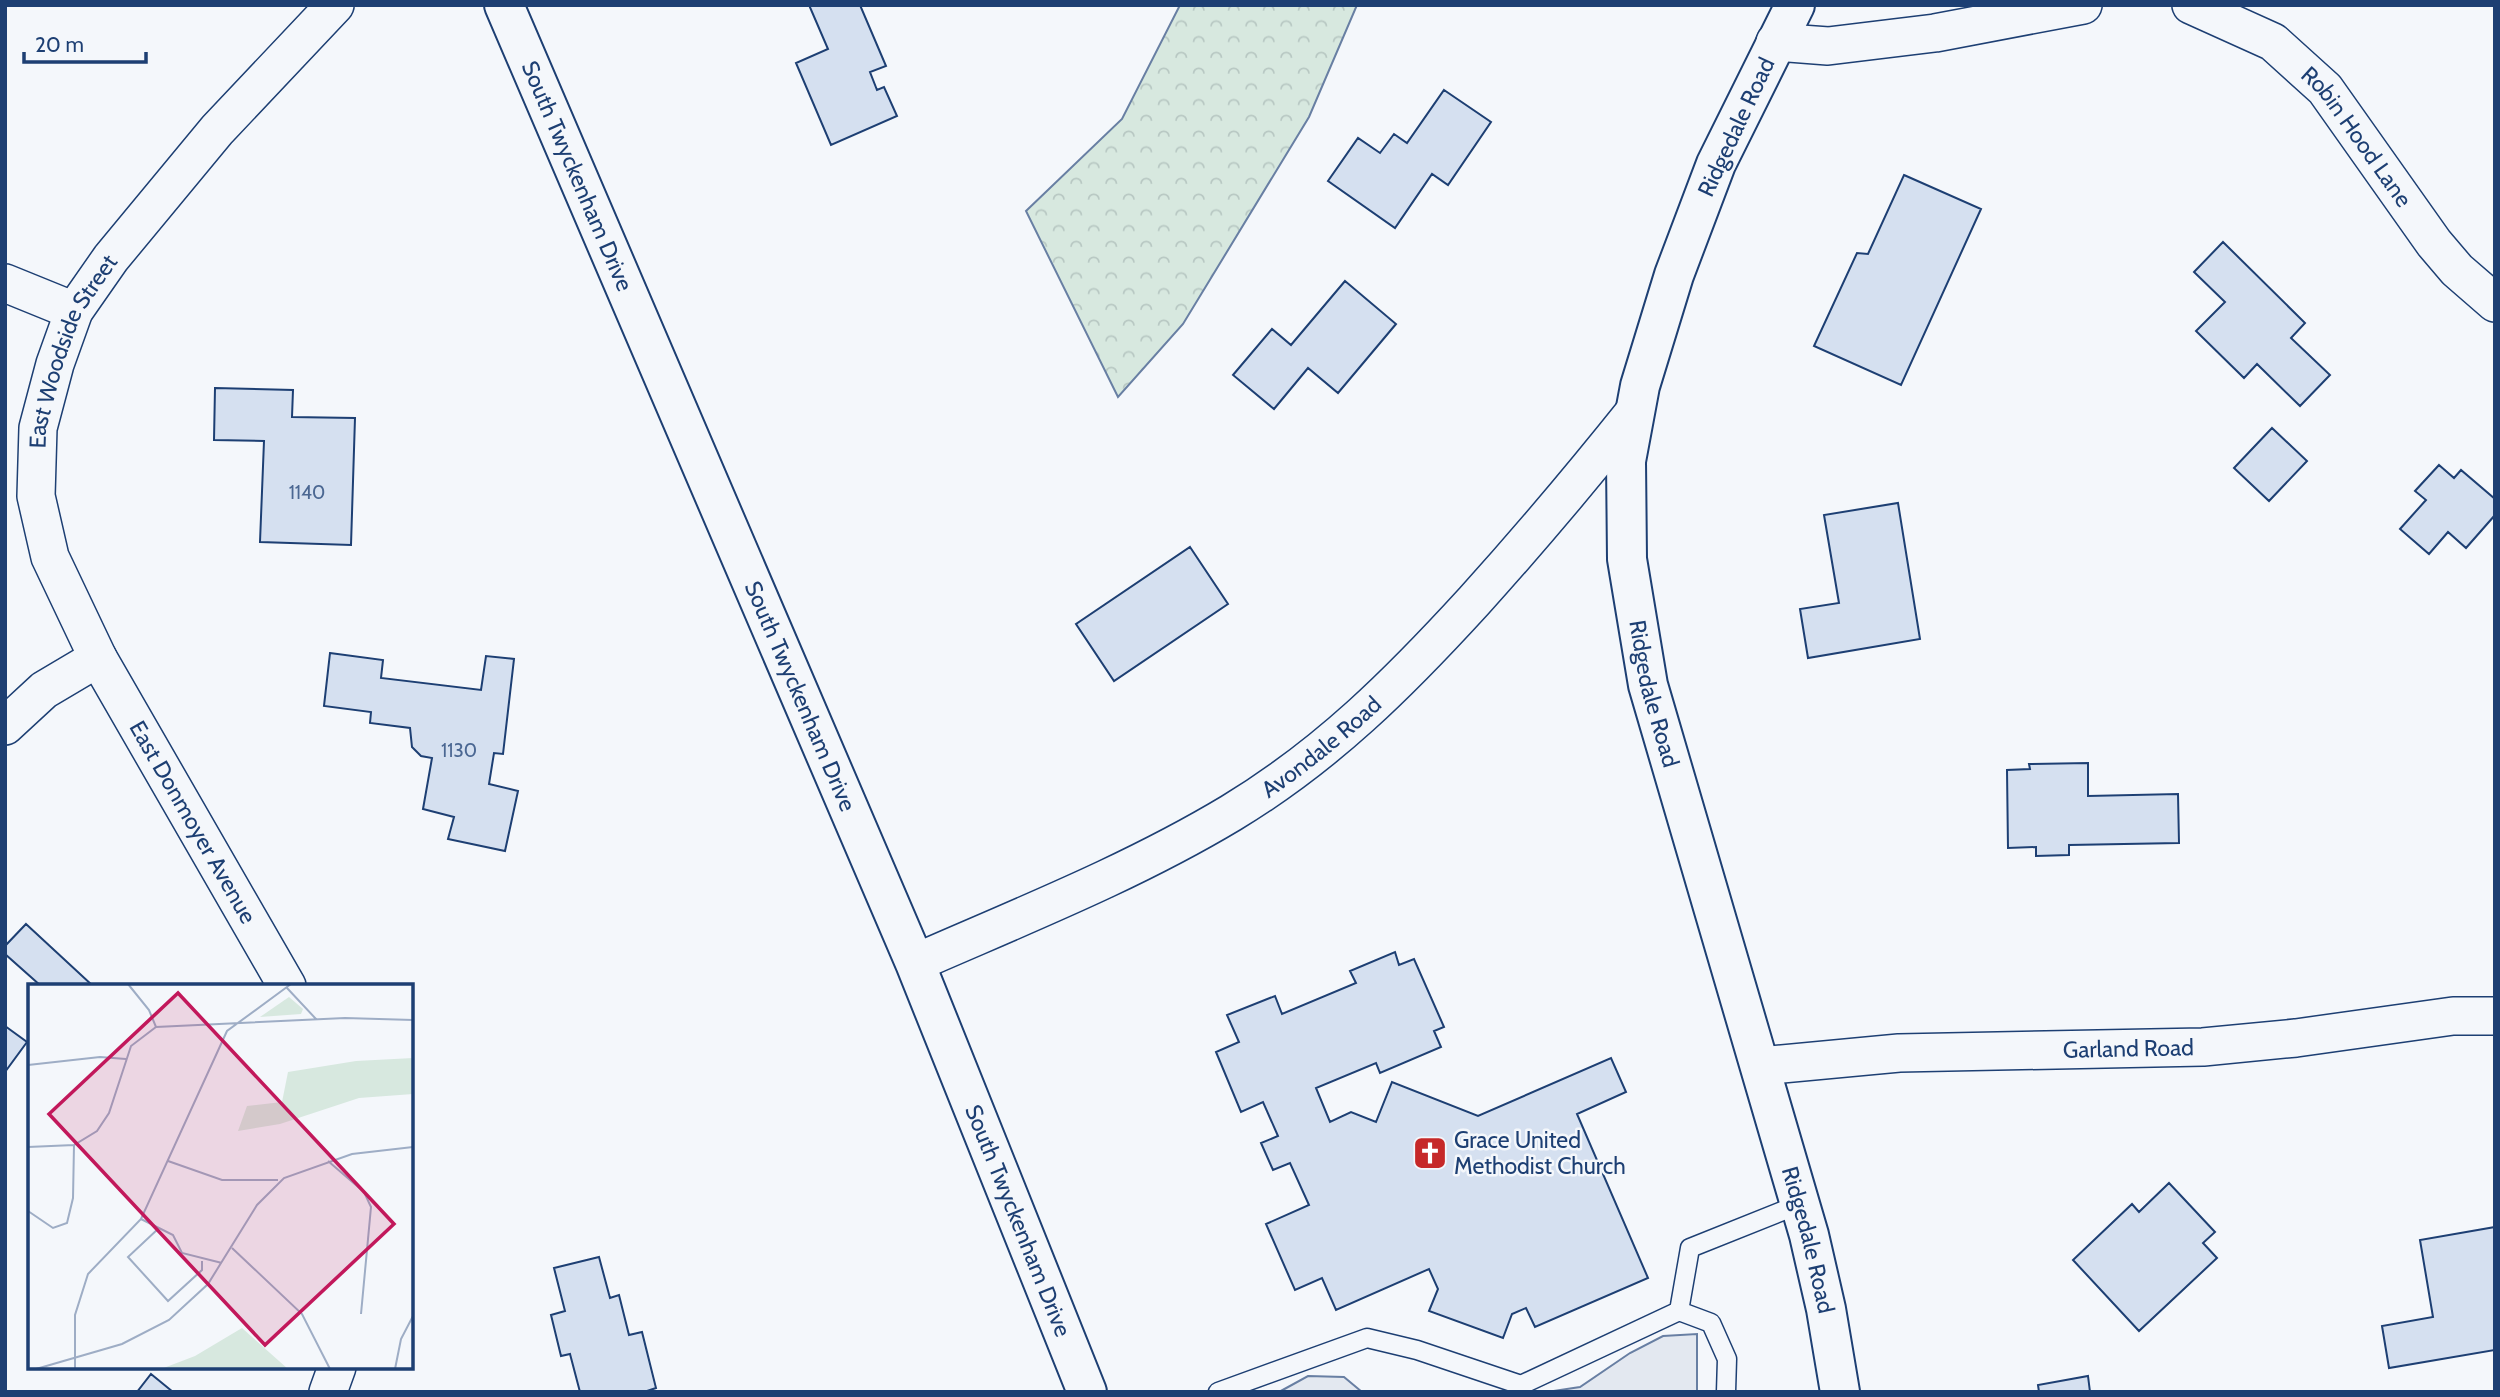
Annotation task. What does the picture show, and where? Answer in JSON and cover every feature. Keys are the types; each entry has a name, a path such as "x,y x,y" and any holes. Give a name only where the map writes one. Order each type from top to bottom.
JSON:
{"street":[{"name":"East Woodside Street","path":"98,658 50,558 36,496 38,428 55,364 74,312 111,258 217,130 335,5"},
{"name":"South Twyckenham Drive","path":"504,5 915,963 1087,1392"},
{"name":"Ridgedale Road","path":"1795,5 1716,164 1674,275 1635,411 1626,461 1627,559 1648,685 1800,1204 1826,1309 1840,1392"},
{"path":"1775,42 1841,45 1935,33 2082,5"},
{"name":"Robin Hood Lane","path":"2191,5 2273,42 2325,89 2434,243 2457,270 2495,303"},
{"path":"5,283 74,312"},
{"name":"Avondale Road","path":"915,963 1117,875 1232,813 1313,757 1400,682 1557,509 1635,411"},
{"path":"5,726 44,690 98,658"},
{"name":"East Donmoyer Avenue","path":"98,658 286,984"},
{"name":"Garland Road","path":"1760,1066 1899,1053 2203,1047 2296,1038 2453,1016 2495,1016"},
{"path":"328,1392 336,1369"}],"lane":[{"path":"1679,1311 1690,1248 1800,1204"},
{"path":"1218,1392 1253,1385 1367,1338 1417,1350 1521,1385 1679,1311 1711,1323 1727,1359 1726,1392"}],"green space":[{"path":"1180,5 1357,5 1309,117 1183,324 1118,397 1026,211 1122,119"}],"shaded area":[{"path":"1697,1334 1697,1392 1547,1392 1580,1387 1630,1353 1663,1336"},
{"path":"1308,1376 1344,1377 1362,1392 1279,1392"}],"building":[{"path":"809,5 860,5 886,66 870,72 877,90 884,87 897,116 831,145 796,63 828,49"},
{"path":"1444,90 1491,122 1448,185 1432,174 1395,228 1328,181 1358,138 1380,153 1394,134 1407,143"},
{"path":"1904,175 1981,209 1901,385 1814,346 1857,253 1868,254"},
{"path":"2223,242 2305,323 2291,338 2330,375 2300,406 2257,364 2244,378 2196,331 2225,302 2194,272"},
{"path":"1345,281 1396,324 1338,393 1308,368 1274,409 1233,375 1272,329 1291,345"},
{"path":"215,388 293,390 292,417 355,418 351,545 260,542 264,441 214,440"},
{"path":"2272,428 2307,461 2269,501 2234,468"},
{"path":"2439,465 2454,478 2461,470 2495,499 2495,515 2466,548 2448,532 2429,554 2400,529 2426,500 2415,491"},
{"path":"1898,503 1920,639 1808,658 1800,609 1839,603 1824,515"},
{"path":"1190,547 1228,604 1114,681 1076,624"},
{"path":"330,653 383,660 381,678 481,690 486,656 514,659 503,754 494,753 489,784 518,791 505,851 448,839 454,817 423,809 432,758 421,756 412,747 410,728 370,723 371,712 324,706"},
{"path":"2088,763 2088,796 2178,794 2179,843 2069,845 2069,855 2036,856 2036,847 2008,848 2007,770 2030,769 2029,764"},
{"path":"26,924 91,984 39,984 5,954 5,946"},
{"name":"Grace United Methodist Church","path":"1395,952 1399,965 1414,959 1444,1027 1434,1031 1441,1047 1380,1073 1376,1063 1316,1088 1330,1122 1351,1112 1376,1122 1392,1082 1478,1116 1611,1058 1626,1092 1577,1114 1648,1278 1535,1327 1526,1308 1512,1314 1503,1338 1429,1311 1438,1289 1429,1269 1336,1310 1322,1278 1295,1290 1266,1224 1309,1205 1290,1163 1273,1170 1261,1143 1278,1136 1263,1102 1241,1112 1216,1052 1239,1042 1227,1015 1275,996 1282,1014 1356,983 1350,971"},
{"path":"5,1026 27,1042 5,1072"},
{"path":"2169,1183 2215,1232 2203,1243 2217,1258 2139,1331 2073,1260 2132,1204 2139,1212"},
{"path":"2495,1227 2495,1350 2389,1368 2382,1326 2433,1317 2420,1240"},
{"path":"599,1257 610,1298 619,1295 629,1335 642,1332 656,1388 644,1392 580,1392 570,1354 561,1356 551,1315 565,1311 554,1268"},
{"path":"151,1374 173,1392 137,1392"},
{"path":"2088,1376 2090,1392 2039,1392 2038,1385"}],"place":[{"name":"Grace United Methodist Church","path":"1430,1153"}]}
